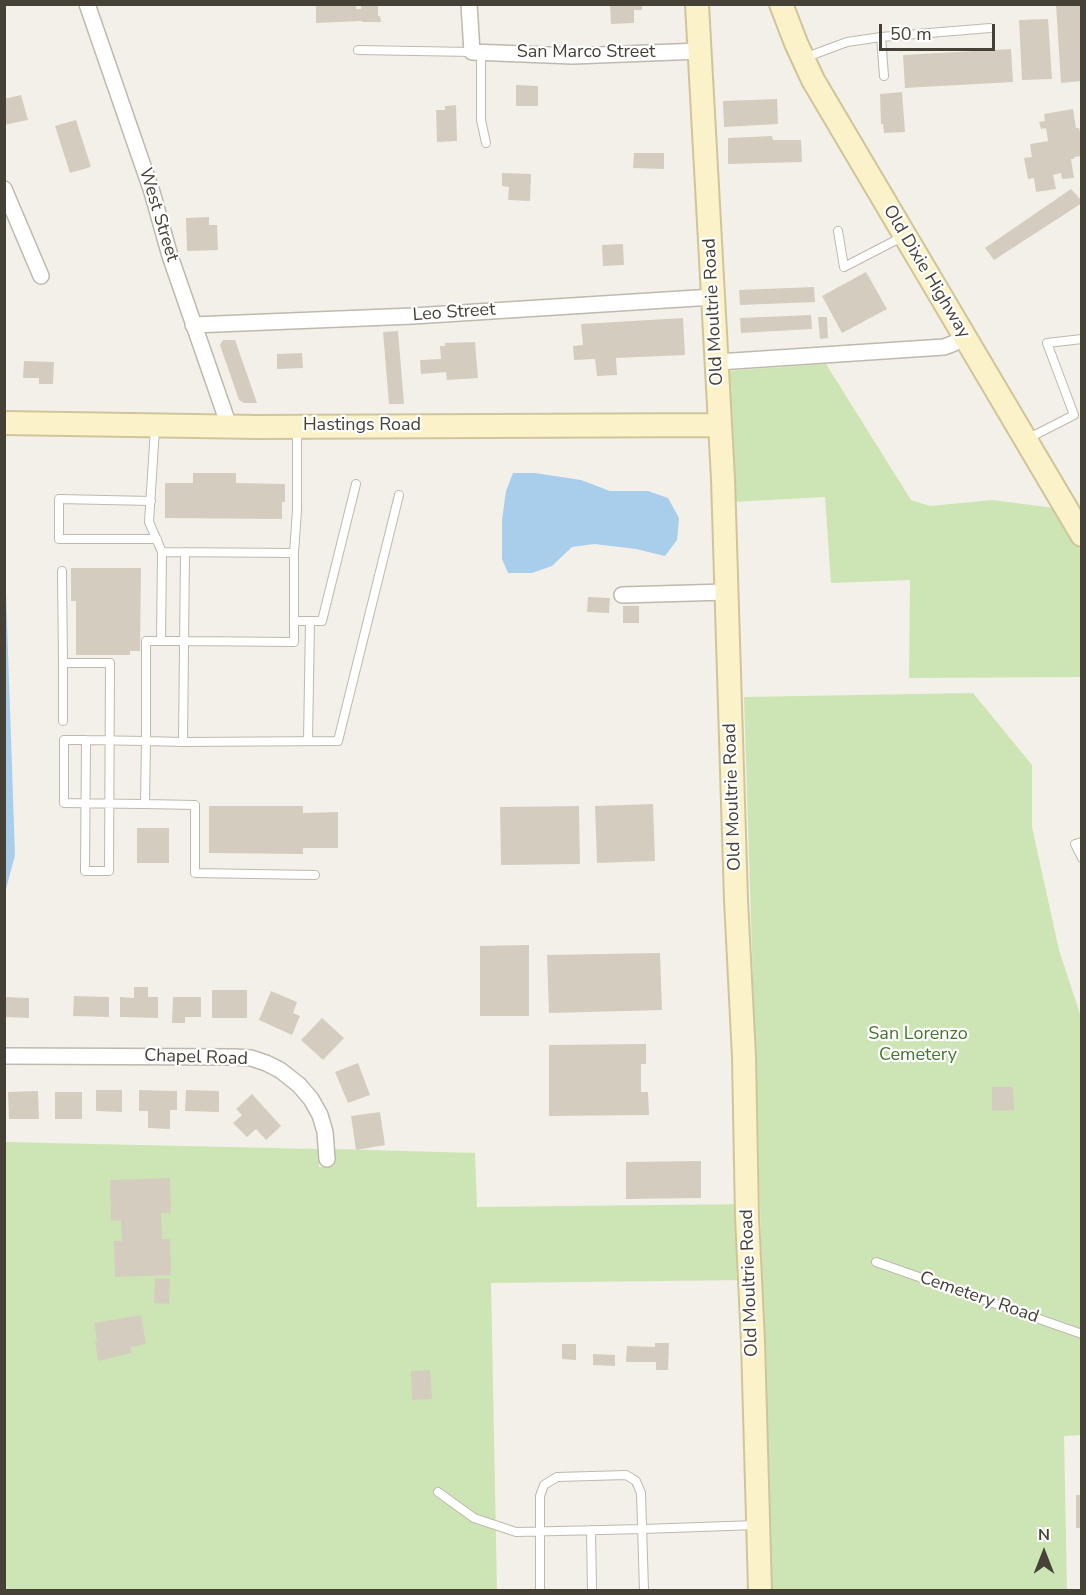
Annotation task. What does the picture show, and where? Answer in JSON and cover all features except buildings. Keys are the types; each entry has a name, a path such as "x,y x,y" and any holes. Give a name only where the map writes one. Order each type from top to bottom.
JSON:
{"main road":[{"name":"Old Moultrie Road","path":"698,4 723,479 760,1590"},
{"name":"Old Dixie Highway","path":"781,4 813,80 1081,532"},
{"name":"Hastings Road","path":"4,423 229,426 720,425"}],"street":[{"name":"West Street","path":"87,4 152,192 193,325 229,426"},
{"path":"469,4 477,52"},
{"name":"San Marco Street","path":"477,52 573,56 700,51"},
{"path":"4,189 41,276"},
{"name":"Leo Street","path":"193,325 413,316 714,297"},
{"path":"718,362 944,347 965,338"},
{"path":"622,595 726,592"},
{"name":"Chapel Road","path":"4,1056 251,1058 280,1070 299,1085 311,1099 320,1115 325,1132 327,1159"}],"lane":[{"path":"803,58 847,42 990,28"},
{"path":"881,37 884,76"},
{"path":"358,50 477,52 481,120 486,143"},
{"path":"838,231 844,267 904,236"},
{"path":"1025,439 1074,415 1047,343 1082,339"},
{"path":"155,425 149,522 162,552 161,641"},
{"path":"145,804 147,640 294,642 297,426"},
{"path":"294,621 322,621 356,484"},
{"path":"315,875 195,873 195,805 64,803 64,740 338,741 399,495"},
{"path":"151,501 60,500 59,539 157,539"},
{"path":"162,552 294,553"},
{"path":"183,742 185,552"},
{"path":"62,571 63,721"},
{"path":"309,741 310,621"},
{"path":"63,663 110,663 109,872 85,871 86,740"},
{"path":"1082,842 1075,844 1082,858"},
{"name":"Cemetery Road","path":"876,1262 1082,1334"},
{"path":"540,1590 540,1496 544,1485 557,1477 627,1475 636,1480 641,1493 644,1590"},
{"path":"438,1492 474,1518 516,1532 758,1525"},
{"path":"591,1530 592,1590"}],"green space":[{"path":"826,364 911,500 930,506 992,500 1055,508 1081,550 1081,677 909,678 910,580 831,583 825,497 732,502 726,371"},
{"name":"San Lorenzo Cemetery","path":"973,693 1032,765 1032,827 1059,950 1082,1020 1082,1435 1064,1436 1067,1590 772,1590 744,697"},
{"path":"5,1142 319,1149 319,1167 334,1166 335,1149 475,1153 477,1207 747,1204 750,1280 491,1283 497,1590 5,1590"}],"water":[{"path":"513,473 535,473 581,480 610,491 648,491 668,498 679,518 677,540 665,556 636,549 594,544 572,547 552,566 532,573 508,573 502,559 502,520 506,491"},
{"path":"4,535 15,855 5,893 4,893"}]}
